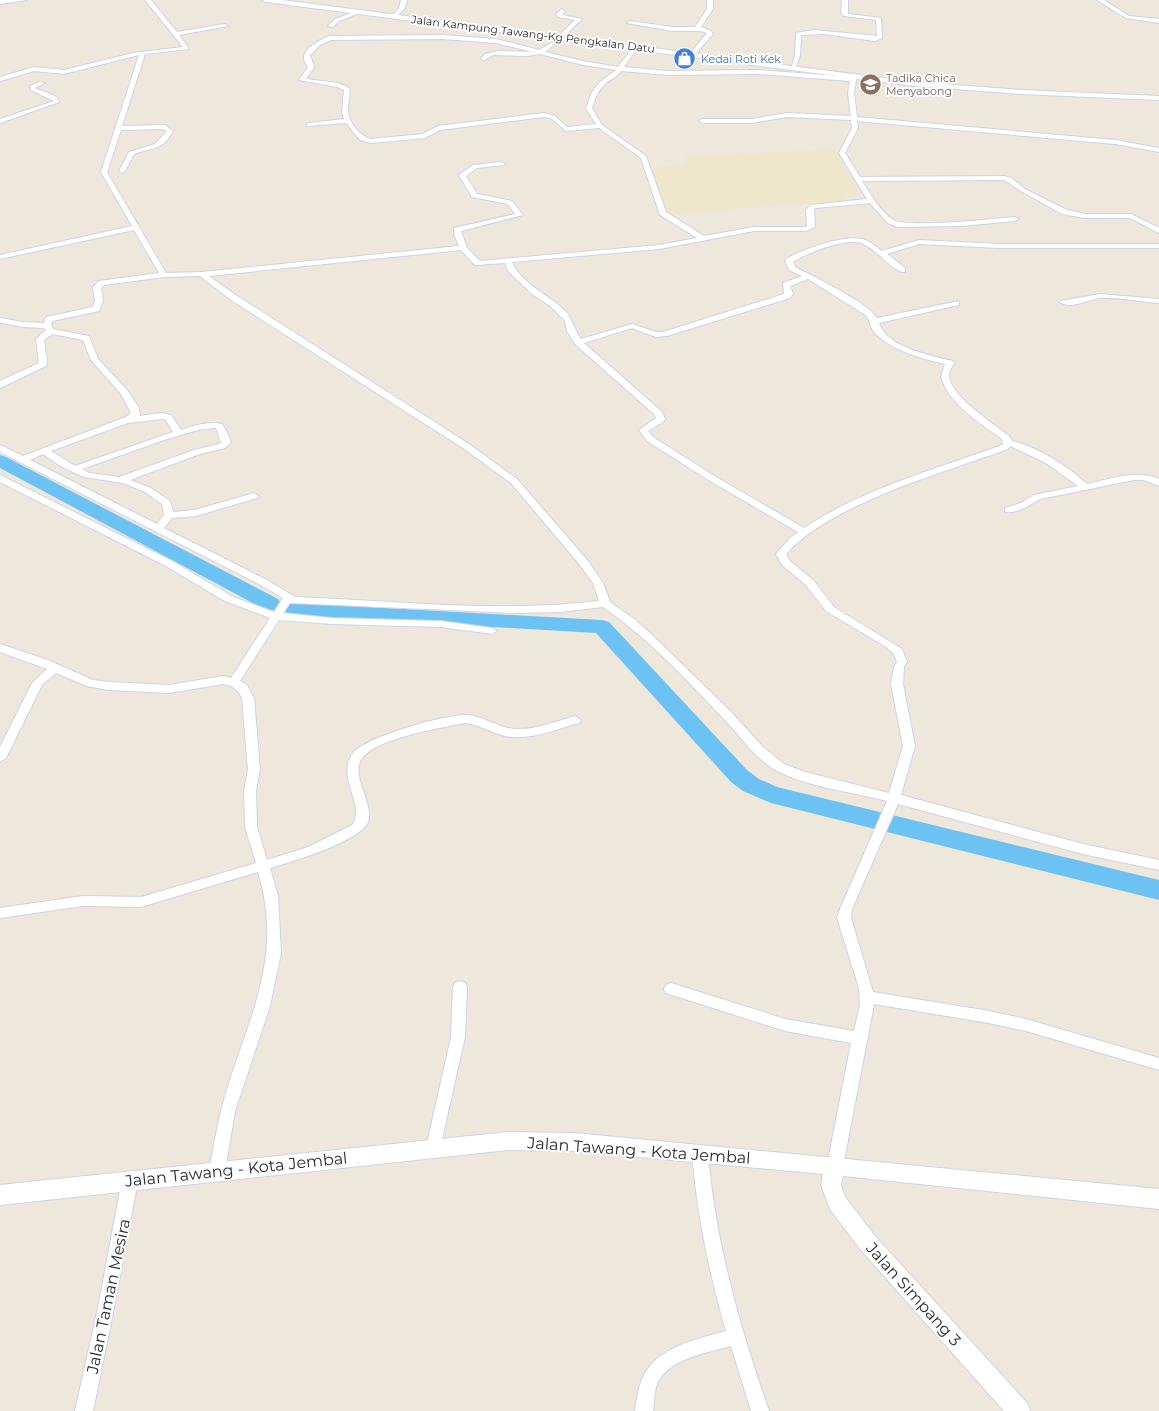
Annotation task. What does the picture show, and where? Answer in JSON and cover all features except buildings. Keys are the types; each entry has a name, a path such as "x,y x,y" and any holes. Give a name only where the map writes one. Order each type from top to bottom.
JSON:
{"street":[{"path":"0,2 24,0"},
{"path":"0,79 34,69 54,73 63,72 106,60 143,53 187,48 148,0"},
{"name":"Jalan Kampung Tawang-Kg Pengkalan Datu","path":"266,0 692,54 853,77 958,87 1159,98"},
{"path":"394,16 402,8 404,0"},
{"path":"697,29 710,9 710,0"},
{"path":"793,68 797,63 796,46 798,34 800,33 875,39 880,37 879,19 846,15 844,13 845,0"},
{"path":"1100,0 1128,17 1159,21"},
{"path":"483,58 488,54 532,54 540,52 579,19 560,16 559,14 562,11"},
{"path":"331,26 336,20 359,12"},
{"path":"630,23 673,29 707,31 710,34 692,54"},
{"path":"175,34 225,26"},
{"path":"600,126 566,129 553,117 544,115 438,128 425,136 371,141 362,139 348,121 345,112 347,89 302,80 311,67 307,56 318,44 326,39 342,37 474,39 501,42 582,63 620,69 668,73 772,73 853,77 851,93 855,119 853,135 842,153 871,201 889,222 897,225 962,224 1015,219"},
{"path":"635,47 615,76 602,83 590,102 589,108 600,126 644,157 663,213 702,238"},
{"path":"143,53 104,172 164,275"},
{"path":"0,122 55,103 57,101 54,98 33,89 32,87 42,83"},
{"path":"702,121 752,121 787,115 855,119 1115,142 1159,150"},
{"path":"309,125 348,121"},
{"path":"118,128 165,127 170,131 165,139 151,149 131,153 122,171"},
{"path":"502,164 475,166 464,173 462,178 474,196 510,202 519,215 457,230 456,233 463,248 478,263 659,246 754,229 806,229 810,227 810,210 813,206 871,201"},
{"path":"858,179 1005,178 1011,180 1023,190 1065,212 1085,216 1131,216 1158,229"},
{"path":"0,257 135,228"},
{"path":"902,270 892,260 880,254 866,243 853,240 799,255 788,261 792,268 809,276 866,312 875,321 874,326 877,330 892,343 914,354 950,363 945,372 945,380 948,386 960,400 1006,438 1008,443"},
{"path":"880,254 919,242 1000,246 1159,246"},
{"path":"0,385 19,374 43,364 44,358 39,348 40,339 48,328 49,319 96,309 99,300 97,287 102,283 164,275 202,274 463,248"},
{"path":"508,261 511,269 536,293 564,315 569,321 570,331 578,342 659,414 660,419 643,430 650,439 713,479 805,532"},
{"path":"202,274 206,279 234,298 466,446 507,475 524,492 554,530 584,563 598,584 605,604 630,621 646,635 727,715 759,750 780,767 802,776 894,798 1082,849 1159,865"},
{"path":"578,342 632,326 639,327 654,335 664,334 788,296 786,285 809,276"},
{"path":"1063,302 1076,302 1100,296 1159,301"},
{"path":"875,321 956,304"},
{"path":"0,320 13,324 48,328 86,338 91,355 134,407 136,414 23,459"},
{"path":"124,420 162,416 168,418 178,433"},
{"path":"75,469 138,445 210,425 218,426 224,434 226,443 222,446 198,452 120,480"},
{"path":"1008,443 1021,446 1060,468 1086,488"},
{"path":"835,1166 867,1005 866,988 844,918 846,909 890,811 909,746 897,684 899,667 902,662 901,656 890,645 830,609 810,583 780,554 820,521 942,469 1005,447 1008,443"},
{"path":"0,448 263,582 288,598 306,601 512,610 562,609 605,604"},
{"path":"43,450 65,465 95,477 120,480 148,490 167,503 169,516"},
{"path":"1008,510 1024,505 1037,497 1139,476 1152,478 1159,483"},
{"path":"0,478 168,563 229,599 276,616 332,622 441,624 492,631"},
{"path":"159,528 169,516 196,513 254,496"},
{"path":"234,682 288,598"},
{"path":"0,648 90,683 169,689 222,680 234,682 243,688 250,711 254,769 250,791 250,818 255,842 272,896 274,952 263,1006 228,1111 217,1171"},
{"path":"0,758 38,683 55,668"},
{"path":"0,913 83,901 141,902 312,851 356,828 362,821 363,814 353,771 353,762 360,752 370,744 388,737 473,719 505,732 516,733 528,732 575,720"},
{"path":"433,1148 458,1037 460,987"},
{"path":"671,989 778,1024 859,1038"},
{"path":"867,996 989,1016 1159,1064"},
{"name":"Jalan Tawang - Kota Jembal","path":"0,1195 433,1148 508,1141 538,1141 574,1142 700,1153 1159,1199"},
{"path":"700,1153 703,1196 710,1229 736,1336 760,1411"},
{"name":"Jalan Simpang 3","path":"835,1166 831,1185 837,1202 868,1243 1019,1411"},
{"name":"Jalan Taman Mesira","path":"84,1411 130,1180"},
{"path":"644,1411 650,1381 657,1368 669,1359 736,1336"}],"shaded area":[{"path":"834,149 860,194 843,195 846,202 752,207 668,216 651,167 686,165 685,157"}],"waterway":[{"path":"0,461 271,604"},
{"path":"295,610 602,627 739,776 751,785 771,794 1159,890"}],"place":[{"name":"Kedai Roti Kek","path":"685,59"},
{"name":"Tadika Chica Menyabong","path":"870,84"}]}
